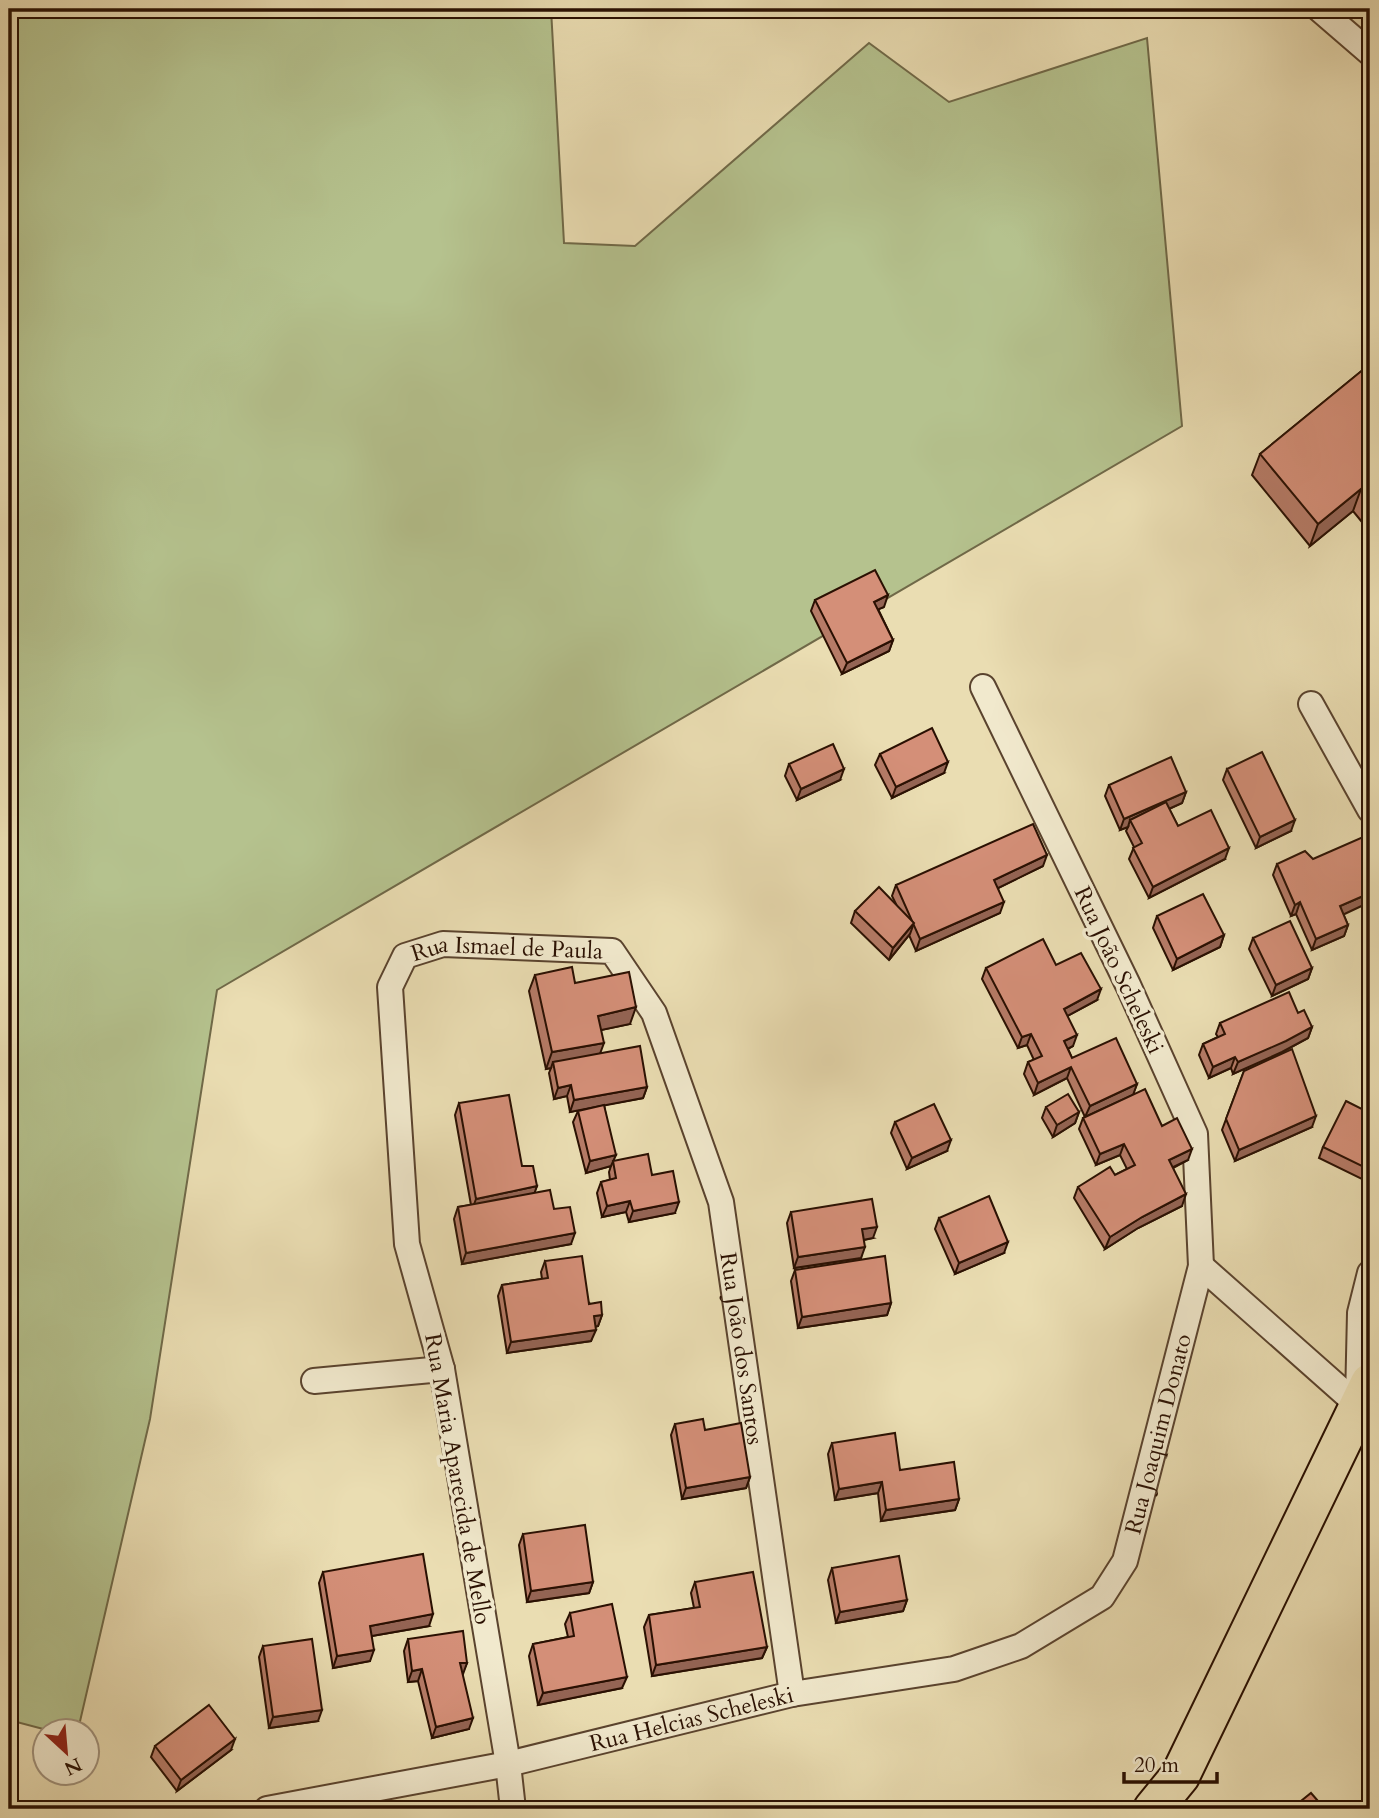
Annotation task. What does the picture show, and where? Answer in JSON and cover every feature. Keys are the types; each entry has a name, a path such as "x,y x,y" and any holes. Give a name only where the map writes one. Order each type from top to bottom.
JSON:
{"main road":[{"path":"1153,1809 1180,1776 1366,1397"}],"street":[{"path":"1319,9 1370,53"},
{"name":"Rua João Scheleski","path":"983,687 1128,985 1195,1134 1201,1266"},
{"path":"1311,704 1370,810"},
{"name":"Rua Ismael de Paula","path":"390,987 405,956 443,944 612,951 654,1013"},
{"name":"Rua Maria Aparecida de Mello","path":"390,987 407,1244 442,1369 508,1763 513,1809"},
{"name":"Rua João dos Santos","path":"654,1013 721,1202 792,1694"},
{"path":"1201,1266 1366,1397"},
{"name":"Rua Joaquim Donato","path":"1102,1597 1125,1561 1201,1266"},
{"path":"1366,1397 1360,1313 1370,1273"},
{"path":"314,1381 442,1369"},
{"name":"Rua Helcias Scheleski","path":"267,1809 508,1763 792,1694 954,1669 1021,1646 1102,1597"}],"green space":[{"path":"9,9 551,9 564,243 635,246 869,43 949,102 1147,38 1182,426 217,990 150,1419 81,1716 32,1716 32,1726 9,1720"}],"building":[{"path":"1370,364 1370,501 1361,489 1318,524 1260,454"},
{"path":"875,570 888,595 874,602 893,640 847,663 815,600"},
{"path":"932,728 948,762 896,787 880,754"},
{"path":"833,744 844,769 801,789 789,764"},
{"path":"1262,752 1295,820 1260,837 1227,769"},
{"path":"1171,757 1186,792 1124,819 1109,785"},
{"path":"1166,802 1178,826 1211,810 1229,848 1153,887 1133,848 1142,843 1130,820"},
{"path":"1033,824 1047,855 994,880 1004,902 920,939 896,885"},
{"path":"1370,834 1370,893 1340,906 1348,925 1316,939 1300,902 1295,905 1277,864 1305,851 1313,859"},
{"path":"879,887 914,923 893,948 855,911"},
{"path":"1203,894 1224,935 1177,959 1157,916"},
{"path":"1290,921 1312,968 1276,985 1253,938"},
{"path":"1043,939 1056,965 1081,953 1101,989 1064,1009 1077,1035 1064,1041 1072,1058 1116,1038 1137,1084 1090,1106 1071,1067 1038,1083 1028,1062 1042,1056 1031,1034 1022,1037 986,968"},
{"path":"572,967 575,983 629,972 636,1007 598,1016 604,1043 552,1052 535,975"},
{"path":"1289,992 1298,1013 1304,1010 1312,1027 1238,1062 1235,1057 1213,1067 1203,1044 1225,1034 1220,1023"},
{"path":"640,1046 647,1087 574,1100 571,1085 558,1088 553,1062"},
{"path":"1292,1049 1316,1116 1239,1150 1226,1119 1244,1071"},
{"path":"1145,1089 1162,1126 1177,1118 1192,1149 1169,1160 1186,1194 1110,1237 1078,1187 1110,1167 1115,1175 1135,1165 1124,1144 1100,1154 1083,1118"},
{"path":"1068,1094 1079,1112 1057,1125 1046,1107"},
{"path":"509,1095 522,1166 533,1166 537,1186 476,1199 459,1103"},
{"path":"1346,1101 1370,1113 1370,1170 1323,1147"},
{"path":"934,1104 951,1140 912,1158 895,1122"},
{"path":"604,1105 616,1155 590,1161 578,1111"},
{"path":"648,1154 652,1175 673,1171 679,1202 633,1211 630,1201 607,1206 601,1182 616,1178 613,1161"},
{"path":"550,1190 554,1209 570,1207 575,1233 466,1253 458,1207"},
{"path":"989,1196 1008,1242 959,1263 939,1218"},
{"path":"872,1199 877,1227 862,1229 865,1247 798,1257 791,1212"},
{"path":"582,1256 589,1304 601,1302 602,1315 594,1316 596,1330 511,1342 502,1285 548,1278 545,1261"},
{"path":"885,1256 891,1303 802,1317 795,1270"},
{"path":"703,1419 705,1430 741,1423 750,1477 686,1488 675,1424"},
{"path":"895,1433 900,1470 954,1462 959,1499 886,1510 882,1482 839,1489 832,1443"},
{"path":"585,1525 593,1582 531,1591 523,1534"},
{"path":"423,1554 433,1614 370,1626 374,1650 337,1656 323,1572"},
{"path":"899,1556 907,1600 840,1612 832,1568"},
{"path":"753,1572 767,1647 656,1665 649,1615 700,1607 695,1582"},
{"path":"612,1604 627,1677 543,1693 533,1644 574,1636 570,1613"},
{"path":"463,1631 467,1663 460,1663 473,1718 436,1727 422,1669 412,1671 408,1639"},
{"path":"312,1639 322,1710 273,1717 263,1646"},
{"path":"209,1705 235,1739 181,1780 155,1746"},
{"path":"1311,1793 1325,1809 1291,1809"}]}
